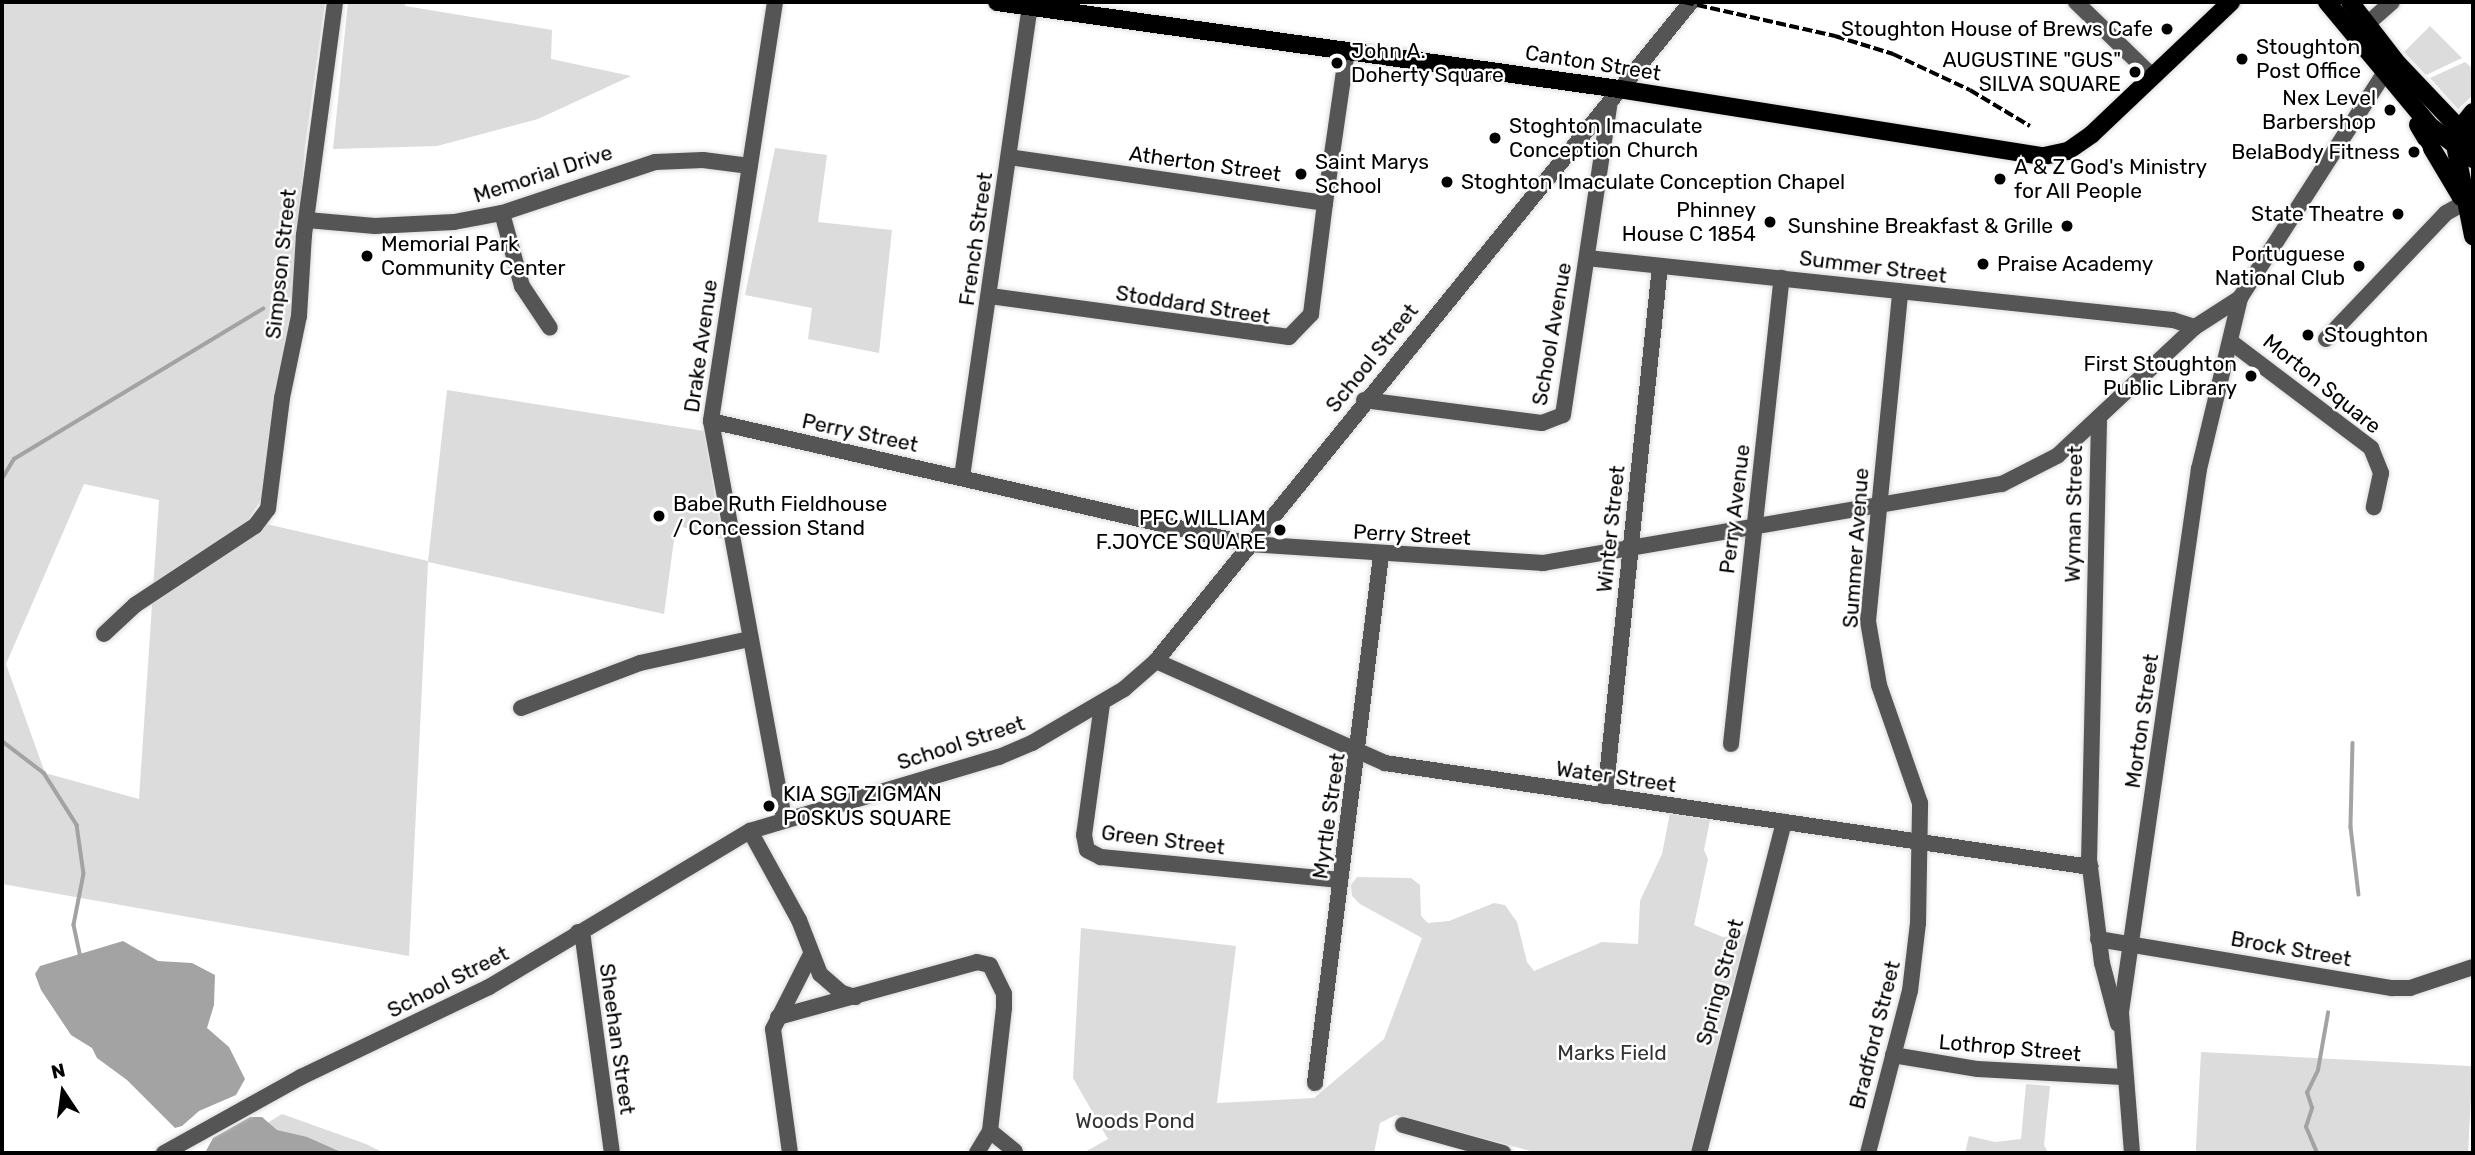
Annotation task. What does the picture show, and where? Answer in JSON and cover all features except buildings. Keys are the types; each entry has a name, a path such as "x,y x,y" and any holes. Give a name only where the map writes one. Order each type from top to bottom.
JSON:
{"main road":[{"name":"Canton Street","path":"998,2 1347,51 1614,97 2043,156 2075,146 2231,2"},
{"path":"2327,2 2374,18"},
{"path":"2350,2 2374,18 2462,139 2473,159"},
{"path":"2374,18 2385,72 2416,109 2462,139"},
{"path":"2402,93 2464,203"},
{"path":"2473,112 2462,139 2464,203 2473,236"}],"street":[{"name":"Simpson Street","path":"104,634 135,605 255,526 265,515 271,496 282,398 299,316 307,220 335,2"},
{"name":"Drake Avenue","path":"775,2 710,421 784,818"},
{"name":"School Street","path":"164,1153 301,1077 447,1009 750,831 784,818 999,757 1102,704 1156,661 1364,400 1691,2"},
{"path":"2076,2 2152,76"},
{"name":"French Street","path":"962,477 1030,6"},
{"path":"1325,203 1347,51"},
{"name":"Wyman Street","path":"2120,1028 2098,939 2090,867 2099,421 2195,327 2240,298 2385,72"},
{"name":"School Avenue","path":"1364,400 1542,423 1559,419 1565,408 1614,97"},
{"name":"Atherton Street","path":"1009,157 1325,203"},
{"name":"Memorial Drive","path":"307,220 411,226 502,213 655,162 703,160 750,166"},
{"name":"Stoddard Street","path":"990,296 1289,337 1299,332 1311,314 1325,203"},
{"path":"2326,339 2446,213 2464,203"},
{"path":"502,213 522,286 550,328"},
{"name":"Summer Street","path":"1587,258 2179,321 2195,327"},
{"name":"Winter Street","path":"1605,796 1660,266"},
{"name":"Perry Avenue","path":"1731,744 1782,278"},
{"name":"Summer Avenue","path":"1900,292 1868,613 1870,643 1879,685 1918,794 1920,842"},
{"name":"Morton Street","path":"2132,1153 2120,1028 2199,469 2240,298"},
{"name":"Morton Square","path":"2231,342 2371,448 2381,473 2374,506"},
{"name":"Perry Street","path":"710,421 1249,544 1381,555 1543,563 2015,481 2057,456 2099,421"},
{"name":"Myrtle Street","path":"1315,1083 1340,880 1359,754 1381,555"},
{"path":"521,709 640,663 749,639"},
{"name":"Water Street","path":"1156,661 1359,754 1401,766 2090,867"},
{"name":"Green Street","path":"1102,704 1084,835 1087,850 1101,857 1340,880"},
{"name":"Spring Street","path":"1699,1153 1784,822"},
{"path":"750,831 799,920 811,954 830,985 855,997"},
{"name":"Bradford Street","path":"1868,1153 1916,959 1920,842"},
{"name":"Sheehan Street","path":"578,932 583,939 612,1153"},
{"name":"Brock Street","path":"2098,939 2392,988 2410,988 2473,967"},
{"path":"790,1153 773,1038 778,1017 800,984 811,954"},
{"path":"778,1017 977,961 990,965 1004,1001 990,1131 977,1153"},
{"name":"Lothrop Street","path":"1893,1055 1978,1069 2123,1077"},
{"path":"1403,1125 1503,1153"},
{"path":"990,1131 1015,1151"}],"green space":[{"path":"2,2 325,2 305,146 292,321 274,396 264,495 248,520 428,561 447,390 704,431 722,539 676,525 664,614 428,562 409,956 2,884","holes":["84,484 159,500 139,799 45,773 6,664"]},
{"path":"348,2 405,2 405,6 552,30 551,59 631,76 538,119 437,146 333,149"},
{"path":"2430,26 2462,58 2426,75 2404,52"},
{"path":"2465,62 2473,69 2473,95 2458,109 2430,78"},
{"path":"775,148 827,155 818,222 892,230 879,353 808,339 812,308 745,295"},
{"path":"1670,813 1710,820 1704,850 1708,859 1694,925 1723,937 1746,934 1690,1153 1538,1153 1396,1115 1380,1123 1374,1153 1083,1153 1108,1139 1073,1078 1081,928 1236,946 1217,1103 1314,1098 1384,1039 1422,938 1360,904 1352,896 1351,885 1357,877 1411,878 1420,885 1421,916 1428,923 1449,921 1494,903 1505,905 1517,922 1527,962 1534,971 1602,942 1638,944 1640,901 1662,854"},
{"path":"2201,1052 2473,1066 2468,1153 2196,1153"},
{"path":"2026,1084 2050,1086 2044,1145 2048,1153 1965,1153 1969,1136 1995,1142 2021,1139"},
{"path":"282,1114 366,1144 384,1153 218,1153"}],"shaded area":[{"path":"123,941 158,961 192,963 215,975 214,1005 207,1028 229,1047 245,1079 236,1095 199,1111 182,1126 175,1128 127,1080 97,1058 92,1048 71,1035 41,990 35,974 40,966"},
{"path":"250,1117 262,1117 277,1130 307,1137 343,1153 206,1151 213,1138"}],"waterway":[{"path":"2,479 14,459 263,309"},
{"path":"2,741 44,773 77,825 84,874 74,925 81,957"},
{"path":"2353,743 2351,827 2359,895"},
{"path":"2317,1153 2306,1127 2312,1108 2307,1093 2318,1070 2328,1013"}],"railway":[{"path":"1684,2 1835,36 1893,54 1970,90 2030,126"}],"place":[{"name":"Stoughton House of Brews Cafe","path":"2167,29"},
{"name":"Stoughton Post Office","path":"2242,59"},
{"name":"John A. Doherty Square","path":"1337,63"},
{"name":"AUGUSTINE \"GUS\" SILVA SQUARE","path":"2135,72"},
{"name":"Nex Level Barbershop","path":"2390,110"},
{"name":"Stoghton Imaculate Conception Church","path":"1495,138"},
{"name":"BelaBody Fitness","path":"2414,152"},
{"name":"Saint Marys School","path":"1301,174"},
{"name":"A & Z God's Ministry for All People","path":"2000,179"},
{"name":"Stoghton Imaculate Conception Chapel","path":"1447,182"},
{"name":"State Theatre","path":"2398,214"},
{"name":"Phinney House C 1854","path":"1770,222"},
{"name":"Sunshine Breakfast & Grille","path":"2067,226"},
{"name":"Memorial Park Community Center","path":"367,256"},
{"name":"Praise Academy","path":"1983,264"},
{"name":"Portuguese National Club","path":"2359,266"},
{"name":"Stoughton","path":"2308,335"},
{"name":"First Stoughton Public Library","path":"2251,376"},
{"name":"Babe Ruth Fieldhouse / Concession Stand","path":"659,516"},
{"name":"PFC WILLIAM F.JOYCE SQUARE","path":"1280,530"},
{"name":"KIA SGT ZIGMAN POSKUS SQUARE","path":"769,806"}],"park label":[{"name":"Marks Field","path":"1612,1053"},
{"name":"Woods Pond","path":"1135,1121"}]}
